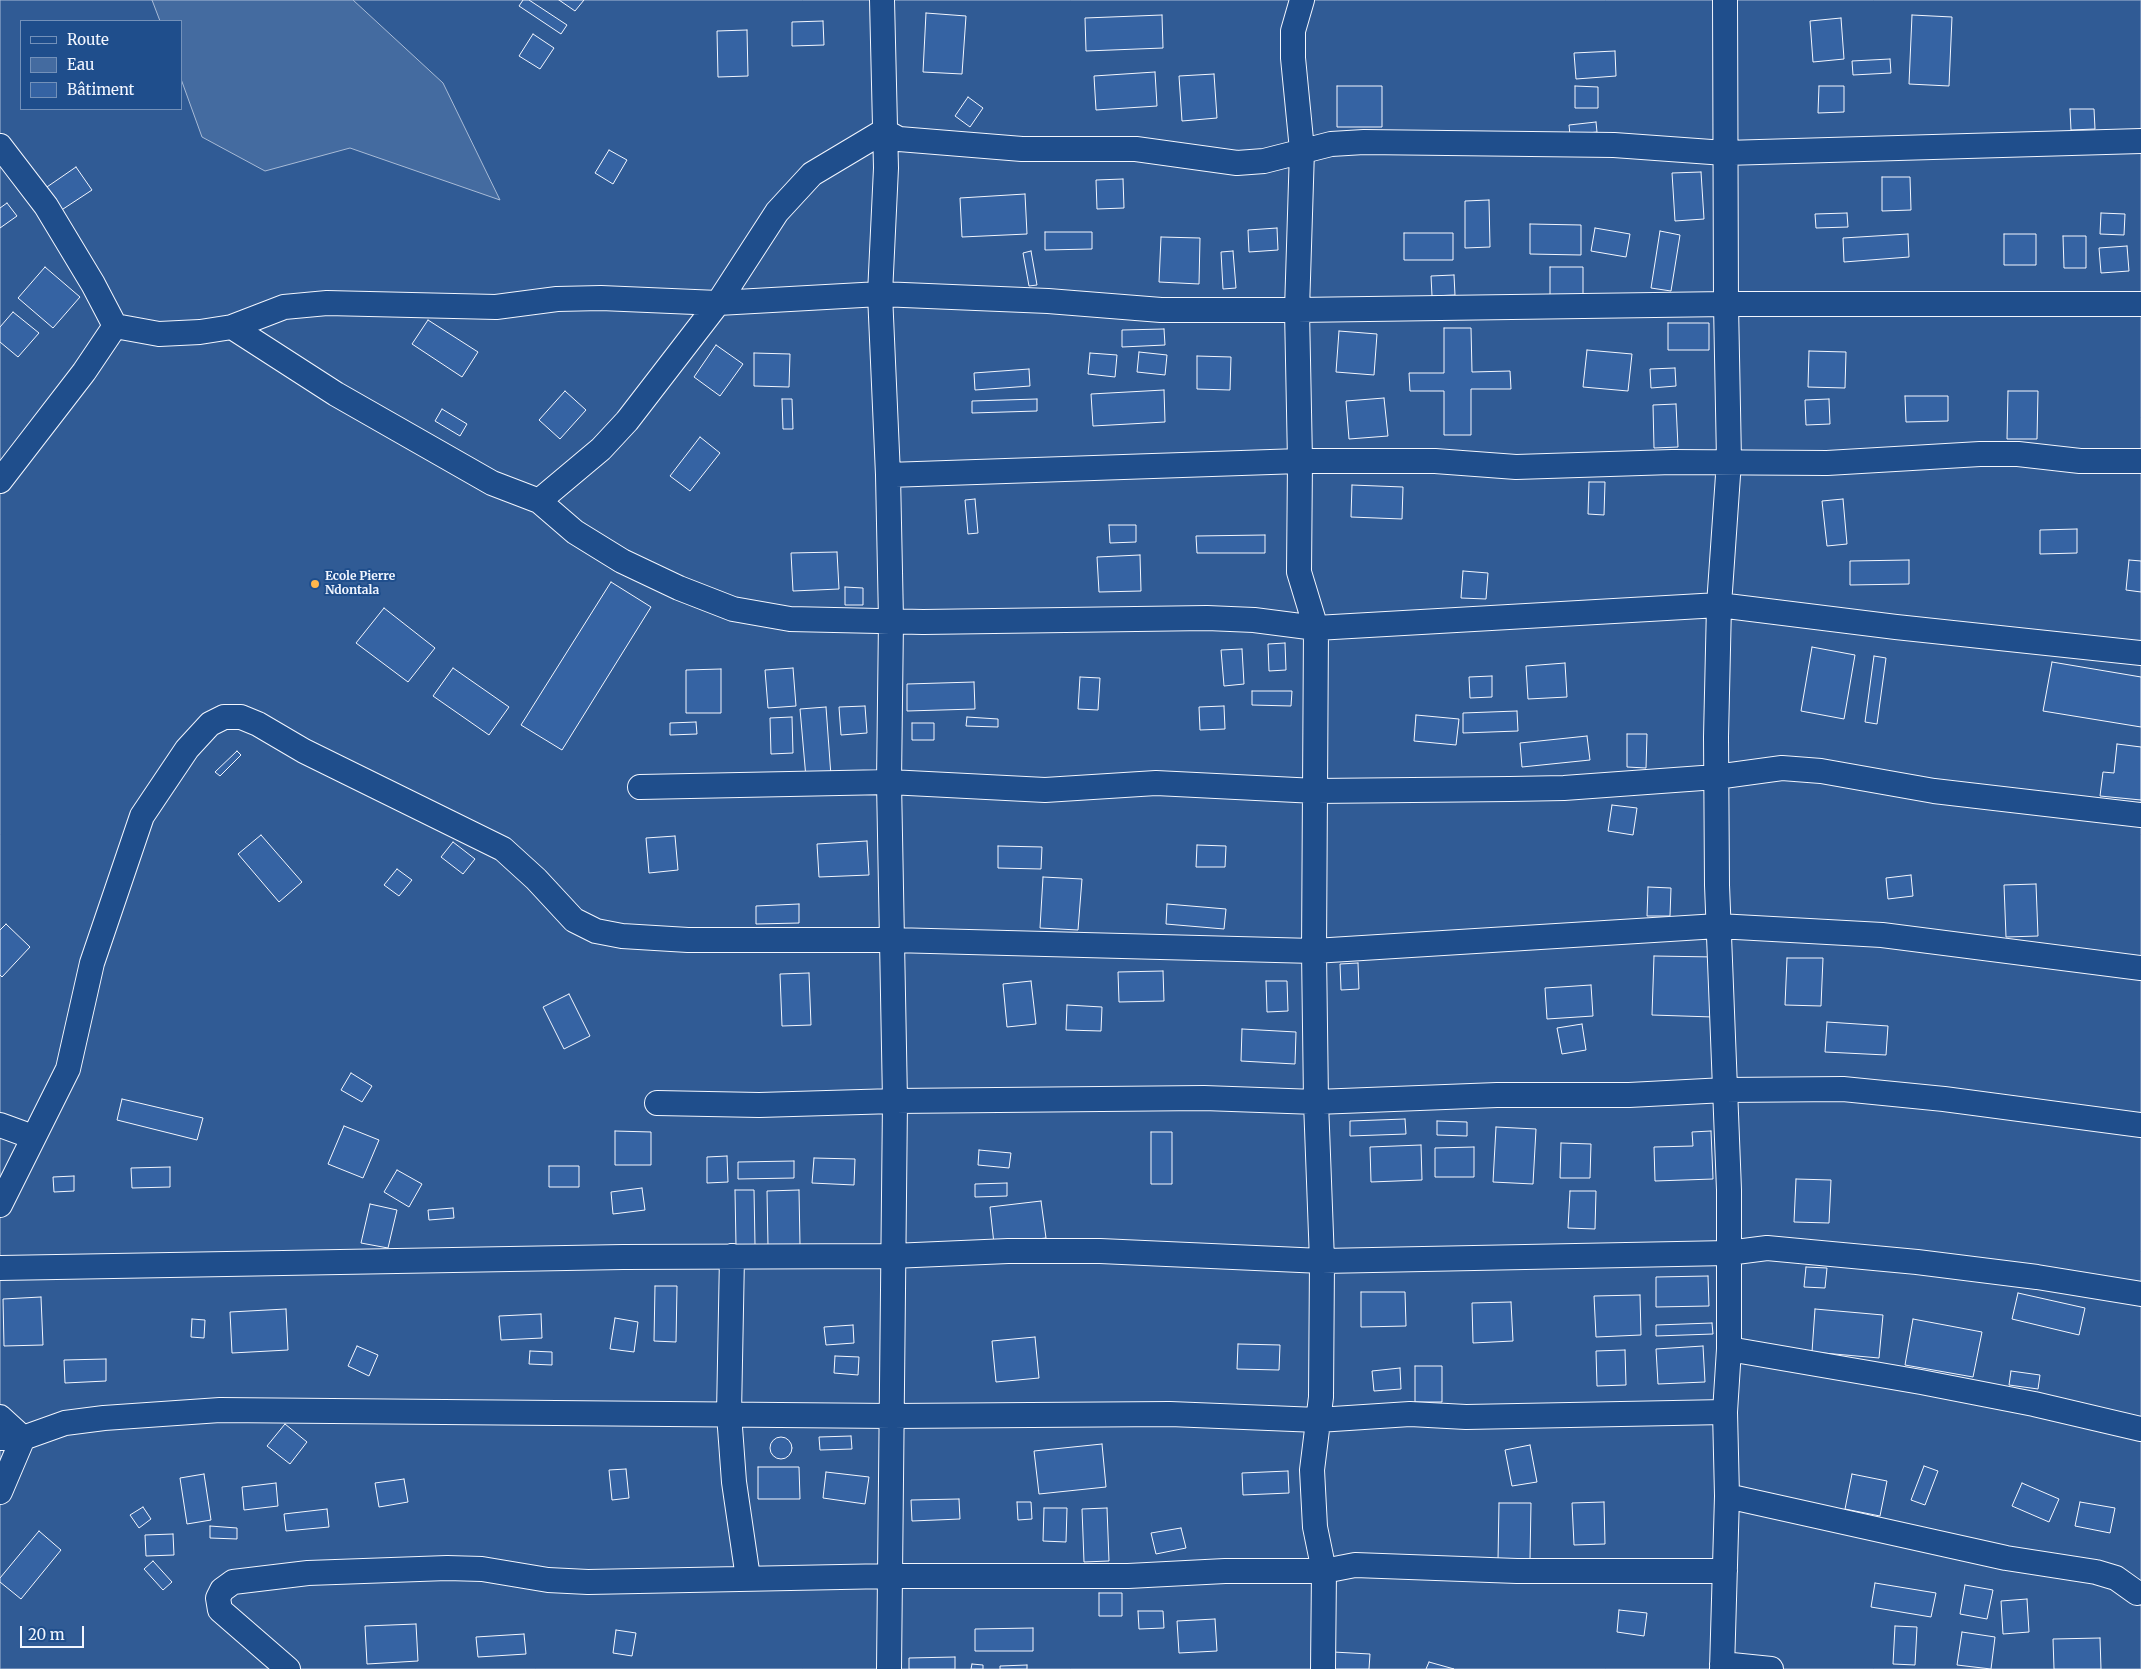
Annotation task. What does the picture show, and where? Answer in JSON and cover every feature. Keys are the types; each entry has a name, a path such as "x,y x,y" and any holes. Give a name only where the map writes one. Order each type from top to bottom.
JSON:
{"street":[{"path":"882,0 886,177 880,294 888,475 891,620 889,782 895,1101 889,1669"},
{"path":"1302,0 1293,31 1293,58 1302,150 1297,310 1300,461 1299,572 1316,628 1314,951 1316,1102 1322,1261 1321,1398 1312,1470 1315,1527 1324,1571 1323,1669"},
{"path":"1725,0 1726,304 1729,461 1719,605 1716,777 1718,926 1729,1190 1729,1349 1725,1412 1727,1496 1722,1666 1771,1669"},
{"path":"884,131 899,139 1022,149 1136,149 1237,163 1264,161 1302,150 1330,144 1347,143 1614,145 1726,153 2141,141"},
{"path":"539,501 601,449 627,421 718,303 777,212 812,174 884,131"},
{"path":"0,146 46,206 94,284 115,326"},
{"path":"115,326 159,334 200,332 232,327 284,307 327,304 496,307 557,299 600,298 718,303 880,294 1048,301 1130,309 1297,310 1726,304 2141,304"},
{"path":"0,480 84,372 115,326"},
{"path":"232,327 336,394 492,483 539,501 574,532 622,561 679,588 733,609 790,619 1207,618 1254,620 1316,628 1719,605 1896,627 2141,653"},
{"path":"888,475 1300,461 1435,461 1516,467 1729,461 1828,463 1980,454 2018,454 2080,461 2141,461"},
{"path":"0,1205 68,1069 92,963 142,816 187,750 210,724 224,717 241,717 258,724 304,751 502,848 536,879 574,920 596,931 622,936 688,940 892,940 1314,951 1718,926 1882,935 2141,968"},
{"path":"640,787 889,782 1045,790 1156,783 1316,791 1564,788 1716,777 1782,768 1821,771 1934,791 2141,816"},
{"path":"657,1103 759,1105 895,1101 1204,1098 1316,1102 1497,1095 1629,1095 1725,1090 1843,1089 1990,1105 2141,1126"},
{"path":"0,1126 34,1137"},
{"path":"0,1268 732,1256 892,1256 1008,1251 1100,1250 1322,1261 1728,1253 1767,1248 1797,1249 1827,1256 1917,1262 2037,1277 2141,1294"},
{"path":"732,1256 729,1414 734,1482 748,1578"},
{"path":"1729,1349 1940,1386 2141,1429"},
{"path":"11,1438 65,1424 104,1418 220,1410 892,1416 1170,1414 1318,1420 1410,1414 1466,1417 1725,1412"},
{"path":"0,1417 11,1438 0,1492"},
{"path":"1727,1496 2006,1558 2096,1572 2116,1578 2137,1593"},
{"path":"288,1669 220,1610 218,1598 222,1590 233,1582 299,1574 407,1569 482,1569 548,1580 588,1582 891,1576 1118,1576 1226,1571 1324,1571 1355,1565 1517,1571 1725,1571"}],"shaded area":[{"path":"0,0 2141,0 2141,1669 0,1669"}],"water":[{"path":"152,0 353,0 443,83 500,200 350,148 265,171 202,137 182,82 182,20 160,20"}],"building":[{"path":"523,0 529,0 567,25 561,34 519,6"},
{"path":"559,0 584,0 575,11"},
{"path":"926,13 966,16 962,74 923,72"},
{"path":"1162,15 1163,48 1086,51 1085,18"},
{"path":"1912,15 1952,17 1949,86 1909,84"},
{"path":"1841,18 1844,59 1813,62 1810,21"},
{"path":"823,21 824,45 792,46 792,22"},
{"path":"747,30 748,76 718,77 717,31"},
{"path":"533,34 554,48 540,69 519,56"},
{"path":"1615,51 1616,76 1576,79 1574,53"},
{"path":"1890,59 1891,73 1853,75 1852,61"},
{"path":"1155,72 1157,106 1096,110 1094,76"},
{"path":"1214,74 1217,118 1182,121 1179,76"},
{"path":"1337,86 1382,86 1382,127 1337,127"},
{"path":"1575,86 1598,87 1598,108 1575,108"},
{"path":"1819,86 1844,86 1844,112 1818,113"},
{"path":"968,97 983,108 970,127 955,116"},
{"path":"2070,109 2094,109 2095,129 2071,130"},
{"path":"1596,122 1597,132 1570,135 1569,125"},
{"path":"609,150 627,160 613,184 595,173"},
{"path":"76,167 92,190 60,211 44,189"},
{"path":"1701,172 1704,219 1675,221 1672,173"},
{"path":"1882,177 1910,177 1911,210 1882,211"},
{"path":"1123,179 1124,208 1097,209 1096,180"},
{"path":"1025,194 1027,234 962,237 960,198"},
{"path":"1489,200 1490,247 1465,248 1465,201"},
{"path":"7,203 17,216 0,228 0,208"},
{"path":"1847,213 1848,227 1816,228 1815,214"},
{"path":"2101,213 2125,214 2124,235 2100,234"},
{"path":"1530,224 1581,225 1581,255 1530,254"},
{"path":"1277,228 1278,250 1249,252 1248,230"},
{"path":"1595,228 1630,234 1626,257 1591,251"},
{"path":"1660,231 1680,235 1671,291 1651,288"},
{"path":"1045,232 1092,232 1092,249 1045,250"},
{"path":"1404,233 1453,233 1453,260 1404,260"},
{"path":"1908,234 1909,257 1844,262 1843,238"},
{"path":"2004,234 2036,234 2036,265 2004,265"},
{"path":"2063,236 2086,236 2086,268 2064,268"},
{"path":"1161,237 1200,238 1199,284 1159,282"},
{"path":"2127,246 2129,271 2101,273 2099,248"},
{"path":"1031,251 1037,285 1029,286 1023,253"},
{"path":"1233,251 1236,288 1223,289 1221,252"},
{"path":"45,267 80,297 53,328 18,298"},
{"path":"1550,267 1583,267 1583,297 1550,297"},
{"path":"1454,275 1455,295 1432,296 1431,276"},
{"path":"13,312 39,333 18,357 0,342 0,327"},
{"path":"428,320 478,352 462,377 412,344"},
{"path":"1668,323 1709,323 1709,350 1668,350"},
{"path":"1444,328 1471,328 1472,372 1510,371 1511,389 1471,389 1471,435 1444,435 1444,391 1410,391 1409,373 1444,373"},
{"path":"1164,329 1165,345 1122,347 1122,330"},
{"path":"1339,331 1377,334 1374,375 1336,372"},
{"path":"716,345 743,364 720,396 694,377"},
{"path":"1587,350 1632,354 1628,391 1583,387"},
{"path":"1809,351 1846,352 1845,388 1808,387"},
{"path":"1139,352 1167,355 1165,375 1137,372"},
{"path":"754,353 790,354 789,387 754,386"},
{"path":"1090,353 1117,355 1115,377 1088,374"},
{"path":"1197,356 1231,357 1230,390 1197,389"},
{"path":"1675,368 1676,386 1651,388 1650,369"},
{"path":"1029,369 1030,386 975,390 974,373"},
{"path":"1164,390 1165,422 1093,426 1091,394"},
{"path":"565,391 586,410 560,439 539,420"},
{"path":"2008,391 2038,391 2037,439 2007,439"},
{"path":"1905,396 1948,396 1948,421 1906,422"},
{"path":"1384,398 1388,436 1349,439 1346,401"},
{"path":"782,399 792,399 793,429 783,429"},
{"path":"1037,399 1037,411 972,413 972,401"},
{"path":"1829,399 1830,424 1806,425 1805,400"},
{"path":"1676,404 1678,447 1654,448 1653,405"},
{"path":"442,409 467,424 460,436 435,421"},
{"path":"700,437 720,453 690,491 670,476"},
{"path":"1589,482 1605,482 1604,515 1588,514"},
{"path":"1352,485 1403,487 1402,519 1351,517"},
{"path":"975,499 978,533 968,534 965,500"},
{"path":"1843,499 1847,544 1827,546 1822,501"},
{"path":"1109,525 1136,525 1136,542 1110,543"},
{"path":"2077,529 2077,553 2040,554 2040,530"},
{"path":"1265,535 1265,553 1197,553 1196,536"},
{"path":"837,552 839,589 793,591 791,553"},
{"path":"1140,555 1141,591 1099,592 1097,557"},
{"path":"1909,560 1909,584 1850,585 1850,561"},
{"path":"2129,560 2141,561 2141,592 2126,590"},
{"path":"1463,571 1488,573 1486,599 1461,598"},
{"path":"611,582 651,607 562,750 521,725"},
{"path":"845,587 863,588 863,605 845,605"},
{"path":"384,608 435,648 408,682 356,643"},
{"path":"1285,643 1286,670 1269,671 1268,644"},
{"path":"1812,647 1855,655 1844,719 1801,711"},
{"path":"1242,649 1244,684 1224,686 1221,650"},
{"path":"1874,656 1886,658 1877,724 1865,722"},
{"path":"2052,662 2141,677 2141,727 2043,711"},
{"path":"1565,663 1567,697 1528,699 1526,666"},
{"path":"453,668 509,707 489,735 433,696"},
{"path":"793,668 796,706 768,708 765,670"},
{"path":"721,669 721,713 686,713 686,670"},
{"path":"1492,676 1492,697 1470,698 1469,677"},
{"path":"1080,677 1100,678 1098,710 1078,709"},
{"path":"974,682 975,709 907,711 907,684"},
{"path":"1252,691 1292,691 1291,706 1252,705"},
{"path":"865,706 867,733 841,735 839,707"},
{"path":"1224,706 1225,729 1200,730 1199,707"},
{"path":"826,707 831,776 806,778 800,709"},
{"path":"1517,711 1518,731 1463,733 1463,713"},
{"path":"1416,715 1459,719 1456,745 1414,741"},
{"path":"792,717 793,753 771,754 770,718"},
{"path":"967,717 998,719 998,727 966,726"},
{"path":"696,722 697,734 670,735 670,723"},
{"path":"912,723 934,723 934,740 912,740"},
{"path":"1627,734 1647,734 1646,768 1627,767"},
{"path":"1587,736 1590,760 1522,767 1520,743"},
{"path":"2117,744 2141,747 2141,800 2100,796 2103,772 2114,773"},
{"path":"237,751 241,755 220,776 215,772"},
{"path":"1612,805 1637,808 1633,835 1608,831"},
{"path":"261,835 302,882 279,902 238,854"},
{"path":"675,836 678,870 649,873 646,838"},
{"path":"867,841 869,875 819,877 817,844"},
{"path":"453,842 475,859 463,874 441,857"},
{"path":"1197,845 1226,846 1225,867 1196,867"},
{"path":"998,846 1042,847 1041,869 998,868"},
{"path":"397,869 412,880 399,896 384,885"},
{"path":"1911,875 1913,896 1888,899 1886,878"},
{"path":"1043,877 1082,879 1078,930 1040,928"},
{"path":"2036,884 2038,936 2006,937 2004,885"},
{"path":"1648,887 1671,888 1670,916 1647,916"},
{"path":"799,904 799,923 756,924 756,906"},
{"path":"1167,904 1226,909 1224,929 1166,924"},
{"path":"6,924 30,947 2,977 0,975 0,930"},
{"path":"1654,956 1715,957 1713,1017 1652,1015"},
{"path":"1787,958 1823,958 1821,1006 1785,1005"},
{"path":"1358,963 1359,989 1341,990 1340,964"},
{"path":"1163,971 1164,1001 1119,1002 1118,972"},
{"path":"809,973 811,1025 782,1026 780,974"},
{"path":"1031,981 1036,1024 1007,1027 1003,984"},
{"path":"1266,981 1287,981 1288,1011 1267,1012"},
{"path":"1591,985 1593,1016 1547,1019 1545,988"},
{"path":"569,994 590,1036 564,1049 543,1007"},
{"path":"1067,1005 1102,1007 1101,1031 1066,1030"},
{"path":"1827,1022 1888,1026 1886,1055 1825,1052"},
{"path":"1582,1024 1586,1050 1562,1054 1557,1028"},
{"path":"1242,1029 1296,1032 1295,1064 1241,1061"},
{"path":"351,1073 372,1086 362,1102 341,1090"},
{"path":"122,1099 203,1118 197,1140 117,1120"},
{"path":"1405,1119 1406,1134 1350,1136 1350,1121"},
{"path":"1437,1121 1467,1122 1467,1136 1437,1135"},
{"path":"344,1126 379,1140 363,1178 328,1164"},
{"path":"1496,1127 1536,1129 1533,1184 1493,1182"},
{"path":"615,1131 651,1132 651,1165 615,1165"},
{"path":"1711,1131 1713,1179 1655,1181 1654,1147 1693,1146 1692,1132"},
{"path":"1151,1132 1172,1132 1172,1184 1151,1184"},
{"path":"1561,1143 1591,1144 1590,1178 1560,1178"},
{"path":"1421,1145 1422,1180 1371,1182 1370,1147"},
{"path":"1474,1147 1474,1177 1435,1177 1435,1148"},
{"path":"979,1150 1011,1153 1009,1168 978,1165"},
{"path":"727,1156 728,1182 707,1183 707,1157"},
{"path":"814,1158 855,1159 854,1185 812,1183"},
{"path":"794,1161 794,1178 738,1179 738,1162"},
{"path":"549,1166 579,1166 579,1187 549,1187"},
{"path":"170,1167 170,1187 132,1188 131,1168"},
{"path":"397,1170 422,1184 409,1207 384,1192"},
{"path":"74,1176 74,1191 54,1192 53,1177"},
{"path":"1796,1179 1831,1180 1829,1223 1794,1222"},
{"path":"1007,1183 1007,1196 975,1197 975,1184"},
{"path":"642,1188 645,1210 613,1214 611,1192"},
{"path":"735,1190 754,1190 755,1245 736,1246"},
{"path":"799,1190 800,1245 768,1246 767,1191"},
{"path":"1570,1191 1596,1191 1595,1229 1568,1228"},
{"path":"1041,1201 1046,1238 994,1244 990,1207"},
{"path":"370,1204 397,1210 388,1248 361,1243"},
{"path":"453,1208 454,1218 429,1220 428,1210"},
{"path":"1806,1267 1827,1268 1825,1288 1804,1287"},
{"path":"1708,1276 1709,1306 1656,1307 1656,1277"},
{"path":"655,1286 677,1286 676,1342 654,1341"},
{"path":"1361,1292 1405,1292 1406,1326 1361,1327"},
{"path":"2018,1293 2085,1308 2079,1335 2012,1319"},
{"path":"1640,1295 1641,1335 1596,1337 1594,1296"},
{"path":"41,1297 43,1345 4,1346 3,1299"},
{"path":"1511,1302 1513,1341 1473,1343 1472,1303"},
{"path":"286,1309 288,1350 232,1353 230,1312"},
{"path":"1815,1309 1883,1315 1879,1358 1812,1352"},
{"path":"541,1314 542,1338 501,1340 499,1316"},
{"path":"615,1318 638,1322 634,1352 610,1349"},
{"path":"192,1319 205,1320 204,1338 191,1337"},
{"path":"1913,1319 1982,1332 1973,1377 1905,1365"},
{"path":"1712,1323 1713,1334 1656,1336 1656,1325"},
{"path":"853,1325 854,1343 826,1345 824,1327"},
{"path":"1035,1337 1039,1378 996,1382 992,1341"},
{"path":"1238,1344 1280,1345 1279,1370 1237,1369"},
{"path":"357,1346 378,1355 369,1376 348,1366"},
{"path":"1703,1346 1705,1382 1658,1384 1656,1349"},
{"path":"1625,1350 1626,1385 1597,1386 1596,1351"},
{"path":"530,1351 552,1352 552,1365 529,1364"},
{"path":"835,1356 859,1357 858,1375 834,1373"},
{"path":"106,1359 106,1381 65,1383 64,1360"},
{"path":"1415,1366 1442,1366 1442,1402 1415,1402"},
{"path":"1400,1368 1401,1389 1374,1391 1372,1371"},
{"path":"2011,1371 2040,1375 2038,1389 2009,1385"},
{"path":"285,1424 307,1442 290,1464 267,1446"},
{"path":"851,1436 852,1449 820,1450 819,1437"},
{"path":"781,1437 789,1440 792,1448 789,1456 781,1459 773,1456 770,1448 773,1440"},
{"path":"1102,1444 1106,1487 1039,1494 1034,1451"},
{"path":"1530,1445 1537,1482 1512,1486 1505,1450"},
{"path":"1924,1466 1938,1471 1925,1505 1911,1500"},
{"path":"758,1467 799,1467 800,1499 758,1499"},
{"path":"626,1469 629,1498 612,1500 609,1470"},
{"path":"1288,1471 1289,1493 1243,1495 1242,1473"},
{"path":"826,1472 869,1477 865,1504 823,1498"},
{"path":"204,1474 211,1520 187,1524 180,1478"},
{"path":"1852,1474 1887,1481 1880,1516 1845,1509"},
{"path":"404,1479 408,1502 379,1507 375,1483"},
{"path":"276,1483 278,1506 244,1510 242,1487"},
{"path":"2022,1483 2059,1499 2049,1522 2012,1506"},
{"path":"959,1499 960,1519 912,1521 911,1500"},
{"path":"1017,1502 1031,1502 1032,1519 1018,1520"},
{"path":"1604,1502 1605,1544 1574,1545 1572,1503"},
{"path":"2080,1502 2115,1508 2110,1533 2075,1526"},
{"path":"1499,1503 1531,1503 1530,1560 1498,1560"},
{"path":"143,1507 151,1519 139,1528 130,1515"},
{"path":"1044,1508 1067,1508 1066,1542 1043,1541"},
{"path":"1107,1508 1109,1561 1084,1562 1082,1509"},
{"path":"327,1509 329,1527 286,1531 284,1514"},
{"path":"210,1526 237,1528 237,1539 210,1538"},
{"path":"1181,1528 1186,1548 1156,1554 1151,1533"},
{"path":"39,1531 61,1550 21,1599 0,1582 0,1578"},
{"path":"173,1534 174,1555 146,1556 145,1535"},
{"path":"153,1561 172,1582 163,1590 144,1569"},
{"path":"1875,1583 1936,1593 1931,1617 1871,1607"},
{"path":"1965,1585 1993,1590 1987,1619 1960,1614"},
{"path":"1099,1593 1122,1593 1122,1616 1099,1616"},
{"path":"2027,1599 2029,1632 2003,1634 2001,1601"},
{"path":"1619,1610 1647,1613 1644,1636 1617,1632"},
{"path":"1138,1611 1163,1611 1164,1628 1139,1629"},
{"path":"1215,1619 1217,1651 1179,1653 1177,1621"},
{"path":"416,1624 418,1661 367,1664 365,1626"},
{"path":"1895,1626 1917,1627 1915,1665 1893,1664"},
{"path":"1033,1628 1033,1651 975,1651 975,1629"},
{"path":"616,1630 636,1633 632,1656 613,1653"},
{"path":"1962,1632 1995,1637 1991,1669 1957,1665"},
{"path":"524,1634 526,1654 478,1657 476,1637"},
{"path":"2100,1638 2101,1669 2054,1669 2053,1639"},
{"path":"1333,1652 1370,1654 1369,1669 1332,1669"},
{"path":"955,1657 955,1669 909,1669 909,1658"},
{"path":"1429,1662 1454,1669 1426,1669"},
{"path":"972,1664 983,1665 983,1669 971,1669"},
{"path":"1027,1665 1027,1669 1000,1669 1000,1666"}],"place":[{"name":"Ecole Pierre Ndontala","path":"315,584"}]}
